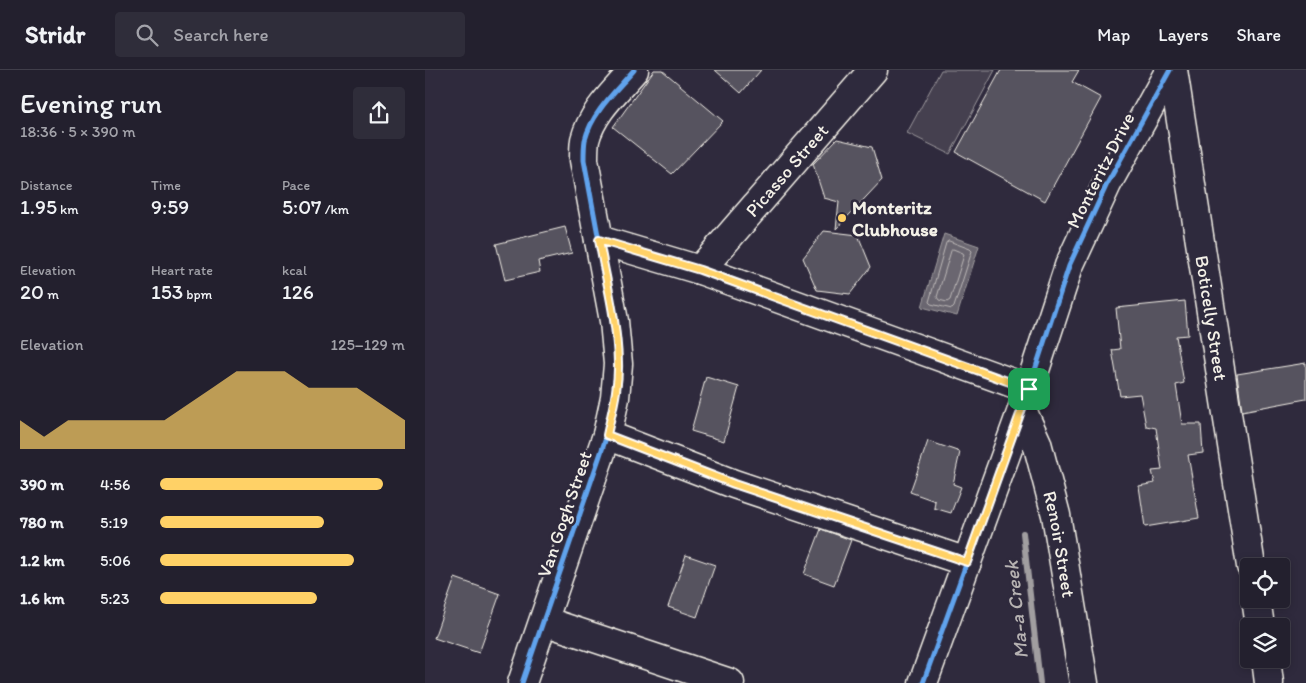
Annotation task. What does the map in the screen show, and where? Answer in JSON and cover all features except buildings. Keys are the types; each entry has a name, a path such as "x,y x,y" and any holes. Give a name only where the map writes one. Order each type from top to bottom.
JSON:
{"street":[{"name":"Van Gogh Street","path":"522,683 607,435 615,398 618,364 614,321 584,160 585,141 592,123 604,104 634,70"},
{"name":"Picasso Street","path":"700,270 873,70"},
{"name":"Monteritz Drive","path":"923,683 1025,399 1069,266 1107,184 1171,70"},
{"name":"Boticelly Street","path":"1171,70 1250,558"},
{"path":"599,240 700,270 1025,399"},
{"name":"Renoir Street","path":"1025,399 1056,515 1084,683"},
{"path":"607,435 734,484 967,562"},
{"path":"543,621 723,682"},
{"path":"1266,668 1269,683"}],"shaded area":[{"path":"941,70 995,70 950,154 907,133"}],"water":[{"path":"944,234 979,246 957,316 922,307"}],"waterway":[{"name":"Ma-a Creek","path":"1023,533 1040,683"}],"cycle path":[{"path":"522,683 607,435 615,398 618,364 614,321 584,160 584,147 588,130 593,120 612,94 634,70"},
{"path":"923,683 1022,410 1069,266 1107,184 1170,70"}],"place":[{"name":"Monteritz Clubhouse","path":"842,218"}],"route":[{"path":"599,240 700,270 1029,389 967,562 734,484 607,435 615,398 618,364 614,321 599,240"}]}
